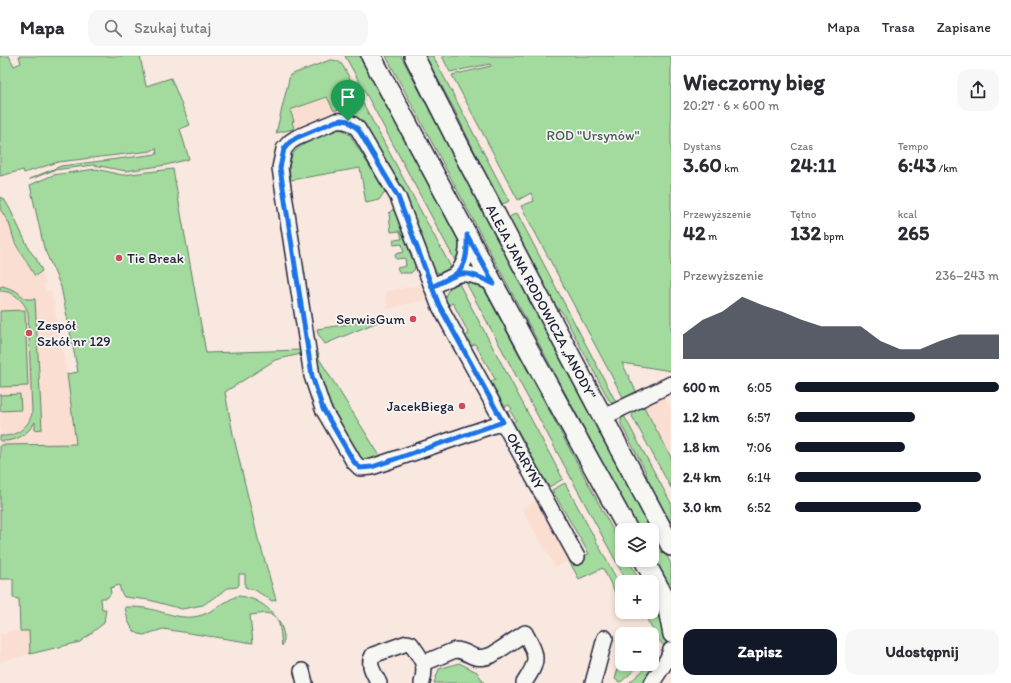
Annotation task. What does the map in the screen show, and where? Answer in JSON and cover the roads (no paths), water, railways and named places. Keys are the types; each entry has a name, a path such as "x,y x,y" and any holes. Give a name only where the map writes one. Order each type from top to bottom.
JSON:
{"main road":[{"path":"371,56 537,365 624,523"},
{"name":"ALEJA JANA RODOWICZA „ANODY”","path":"414,56 602,418 671,546"},
{"path":"648,567 667,603"}],"street":[{"name":"OKARYNY","path":"503,422 379,465 364,468 358,467 354,462 323,409 309,364 306,332 280,168 281,156 284,149 296,138 336,121 342,120 348,121 358,129 398,197 439,305 577,557"},
{"path":"457,274 464,265 468,252 467,235"},
{"path":"432,287 457,274 466,273 475,275 494,284"},
{"path":"602,418 671,384"},
{"path":"667,603 671,634"},
{"path":"424,663 455,650 459,650 473,657 487,657 525,633 533,648 535,656 533,668 524,683"},
{"path":"593,683 606,638"},
{"path":"379,683 370,665 370,660 373,655 407,643 411,644 424,663 425,672 422,683"},
{"path":"653,682 670,654"},
{"path":"653,682 671,674"}],"place":[{"name":"Tie Break","path":"119,258"},
{"name":"SerwisGum","path":"413,319"},
{"name":"Zespół Szkół nr 129","path":"29,333"},
{"name":"JacekBiega","path":"462,406"}],"park label":[{"name":"ROD \"Ursynów\"","path":"593,135"}]}
